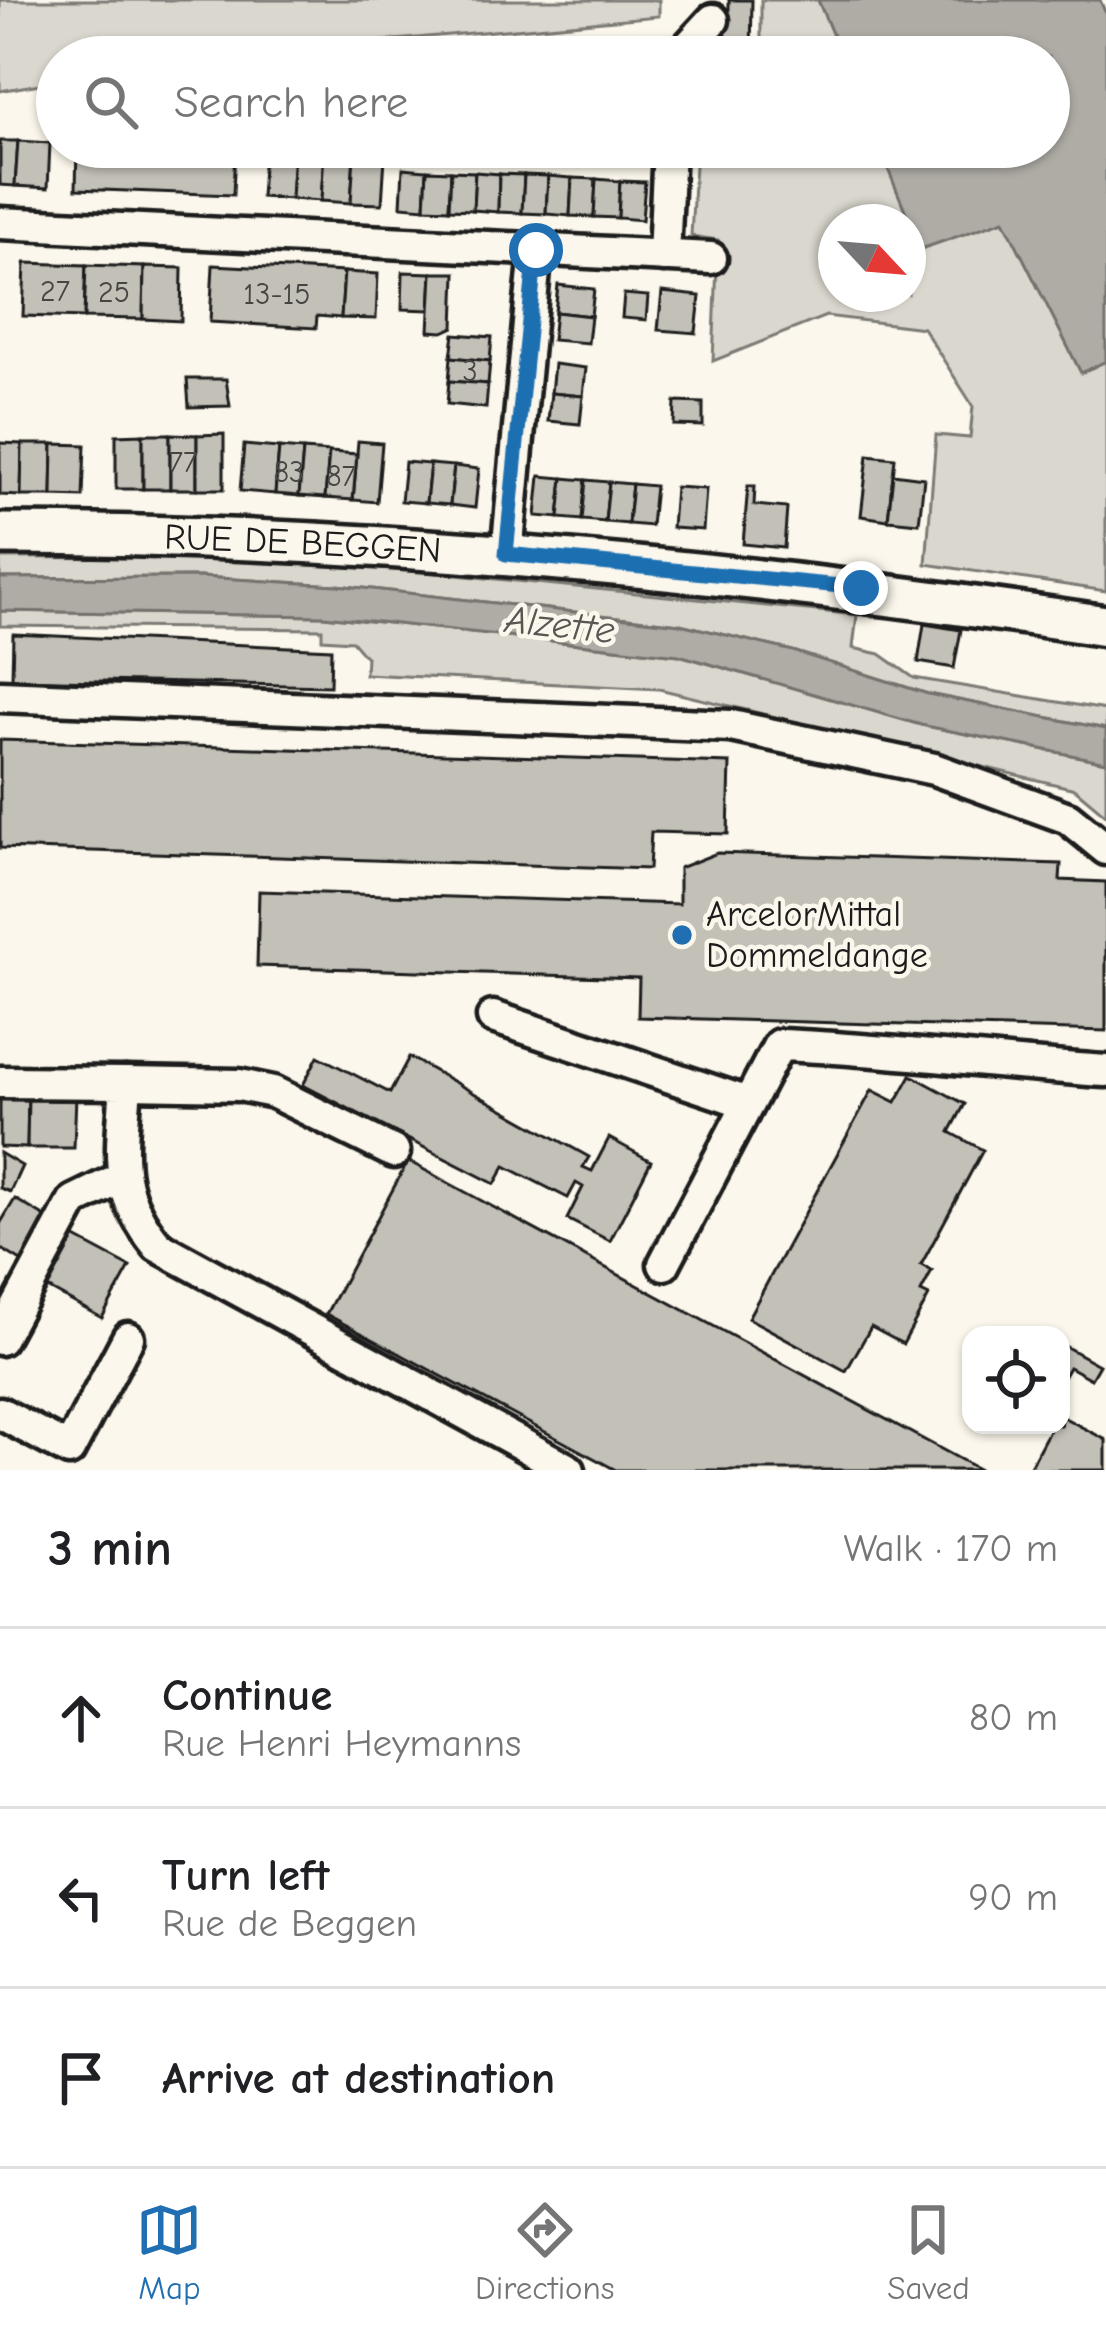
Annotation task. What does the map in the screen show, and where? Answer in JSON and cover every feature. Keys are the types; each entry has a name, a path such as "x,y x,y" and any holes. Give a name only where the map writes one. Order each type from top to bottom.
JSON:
{"main road":[{"name":"RUE DE BEGGEN","path":"0,534 169,534 506,554 861,588 1106,626"}],"street":[{"path":"698,36 712,20"},
{"path":"664,256 668,168"},
{"path":"0,223 711,258"},
{"path":"506,554 536,250"},
{"path":"0,696 731,726 934,769 1068,818 1106,849"},
{"path":"493,1017 748,1103"},
{"path":"664,1264 779,1045 914,1050 1005,1064 1106,1071"},
{"path":"0,1082 239,1085 273,1092 394,1152"},
{"path":"125,1083 121,1178 132,1215 158,1246 569,1470"},
{"path":"0,1339 74,1201 121,1178"},
{"path":"0,1413 69,1450 128,1338"}],"shaded area":[{"path":"0,0 659,0 659,16 439,36 36,36 36,85 0,91"},
{"path":"761,0 818,0 833,36 761,36"},
{"path":"695,168 888,168 903,204 818,204 818,312 926,312 926,246 1004,219 1081,372 1106,361 1106,591 926,564 936,435 970,438 973,406 923,328 826,316 713,361 718,240 691,236"},
{"path":"200,557 426,572 857,615 853,648 880,654 914,678 1106,710 1106,729 928,694 793,651 680,624 337,585 200,577 0,578 0,558"},
{"path":"0,611 324,616 679,655 921,725 1106,762 1106,815 1075,789 659,689 365,674 366,657 352,641 322,639 322,629 0,626"}],"water":[{"path":"818,0 1100,0 1106,14 1106,361 1081,373 1004,220 926,247 926,204 902,204 888,168 1070,168 1070,36 833,36"},
{"name":"Alzette","path":"200,577 337,585 680,624 793,651 928,694 1106,729 1106,762 921,725 679,655 324,616 0,611 0,578"}],"building":[{"path":"729,0 752,0 751,36 726,36 723,9 729,9"},
{"path":"0,141 18,141 15,186 0,185"},
{"path":"18,141 36,142 36,168 49,168 48,188 15,186"},
{"path":"76,168 234,168 233,195 76,189"},
{"path":"263,168 293,168 291,199 261,197"},
{"path":"293,168 323,168 321,201 291,199"},
{"path":"323,168 353,168 351,203 321,201"},
{"path":"353,168 384,168 382,204 351,203"},
{"path":"403,168 427,170 425,208 401,206"},
{"path":"427,170 451,171 449,209 425,208"},
{"path":"451,171 475,172 473,210 449,209"},
{"path":"475,172 499,174 498,212 473,210"},
{"path":"499,174 524,175 522,213 498,212"},
{"path":"524,175 548,176 546,214 522,213"},
{"path":"548,176 572,178 570,216 546,214"},
{"path":"572,178 596,179 594,217 570,216"},
{"path":"596,179 620,181 618,218 594,217"},
{"path":"620,181 645,182 642,220 618,218"},
{"path":"25,263 86,265 84,318 23,316"},
{"path":"86,265 144,267 143,319 84,318"},
{"path":"213,265 344,272 341,318 317,316 316,328 210,322"},
{"path":"144,267 182,268 181,321 143,319"},
{"path":"344,272 378,274 376,319 341,318"},
{"path":"403,272 432,273 430,310 402,309"},
{"path":"432,273 456,273 454,327 443,332 429,331"},
{"path":"558,285 594,289 591,316 555,312"},
{"path":"662,292 700,296 696,333 658,330"},
{"path":"624,294 648,296 646,320 622,318"},
{"path":"555,312 591,316 588,343 552,340"},
{"path":"454,334 492,337 490,361 451,357"},
{"path":"451,357 490,361 488,384 449,381"},
{"path":"554,364 586,368 583,396 551,393"},
{"path":"187,379 226,379 230,406 189,407"},
{"path":"449,381 488,384 486,408 447,404"},
{"path":"551,393 583,396 580,424 548,421"},
{"path":"675,402 703,403 703,426 674,425"},
{"path":"143,434 143,489 116,489 116,435"},
{"path":"143,434 170,434 170,489 143,489"},
{"path":"170,434 197,435 197,489 170,489"},
{"path":"224,434 224,489 197,489 197,435"},
{"path":"358,441 382,443 377,502 353,500"},
{"path":"0,443 22,444 21,496 0,495"},
{"path":"22,444 53,444 52,496 21,496"},
{"path":"53,444 85,445 83,497 52,496"},
{"path":"244,445 279,448 275,494 240,491"},
{"path":"279,448 303,450 299,496 275,494"},
{"path":"303,450 329,452 325,498 299,496"},
{"path":"329,452 357,454 353,500 325,498"},
{"path":"868,455 895,458 888,520 861,516"},
{"path":"405,462 430,464 426,503 401,501"},
{"path":"430,464 454,466 450,505 426,503"},
{"path":"454,466 479,469 475,508 450,505"},
{"path":"893,474 924,478 919,523 888,520"},
{"path":"540,476 563,478 559,518 536,516"},
{"path":"563,478 586,480 582,520 559,518"},
{"path":"586,480 609,482 605,522 582,520"},
{"path":"609,482 632,484 628,524 605,522"},
{"path":"632,484 655,486 651,526 628,524"},
{"path":"748,486 755,486 754,505 787,508 784,548 743,544"},
{"path":"675,487 706,489 703,530 672,528"},
{"path":"924,624 961,630 954,668 918,662"},
{"path":"13,634 331,649 330,686 12,679"},
{"name":"ArcelorMittal Dommeldange","path":"0,740 730,763 728,834 651,832 649,869 0,848"},
{"name":"ArcelorMittal Dommeldange","path":"717,853 1061,864 1060,880 1106,882 1106,1031 638,1017 639,978 257,966 259,891 679,904 679,868"},
{"path":"318,1056 390,1093 409,1057 589,1157 583,1167 592,1171 609,1138 651,1161 610,1241 567,1219 583,1187 576,1183 568,1198 505,1166 495,1184 303,1085"},
{"path":"911,1075 965,1104 950,1132 983,1150 921,1265 932,1271 921,1292 929,1296 903,1344 871,1327 846,1371 748,1318 872,1090 896,1102"},
{"path":"0,1094 28,1094 27,1148 0,1147"},
{"path":"28,1094 76,1095 74,1148 27,1148"},
{"path":"0,1153 22,1166 10,1192 0,1188"},
{"path":"408,1161 980,1470 616,1470 326,1314"},
{"path":"15,1199 47,1218 21,1261 0,1248 0,1224"},
{"path":"70,1235 130,1267 102,1318 42,1285"},
{"path":"1070,1349 1099,1365 1091,1379 1070,1368"},
{"path":"1070,1421 1106,1440 1106,1470 1028,1470 1047,1434 1070,1434"}],"place":[{"name":"ArcelorMittal Dommeldange","path":"682,935"}],"route":[{"path":"536,250 506,554 861,588"}]}
